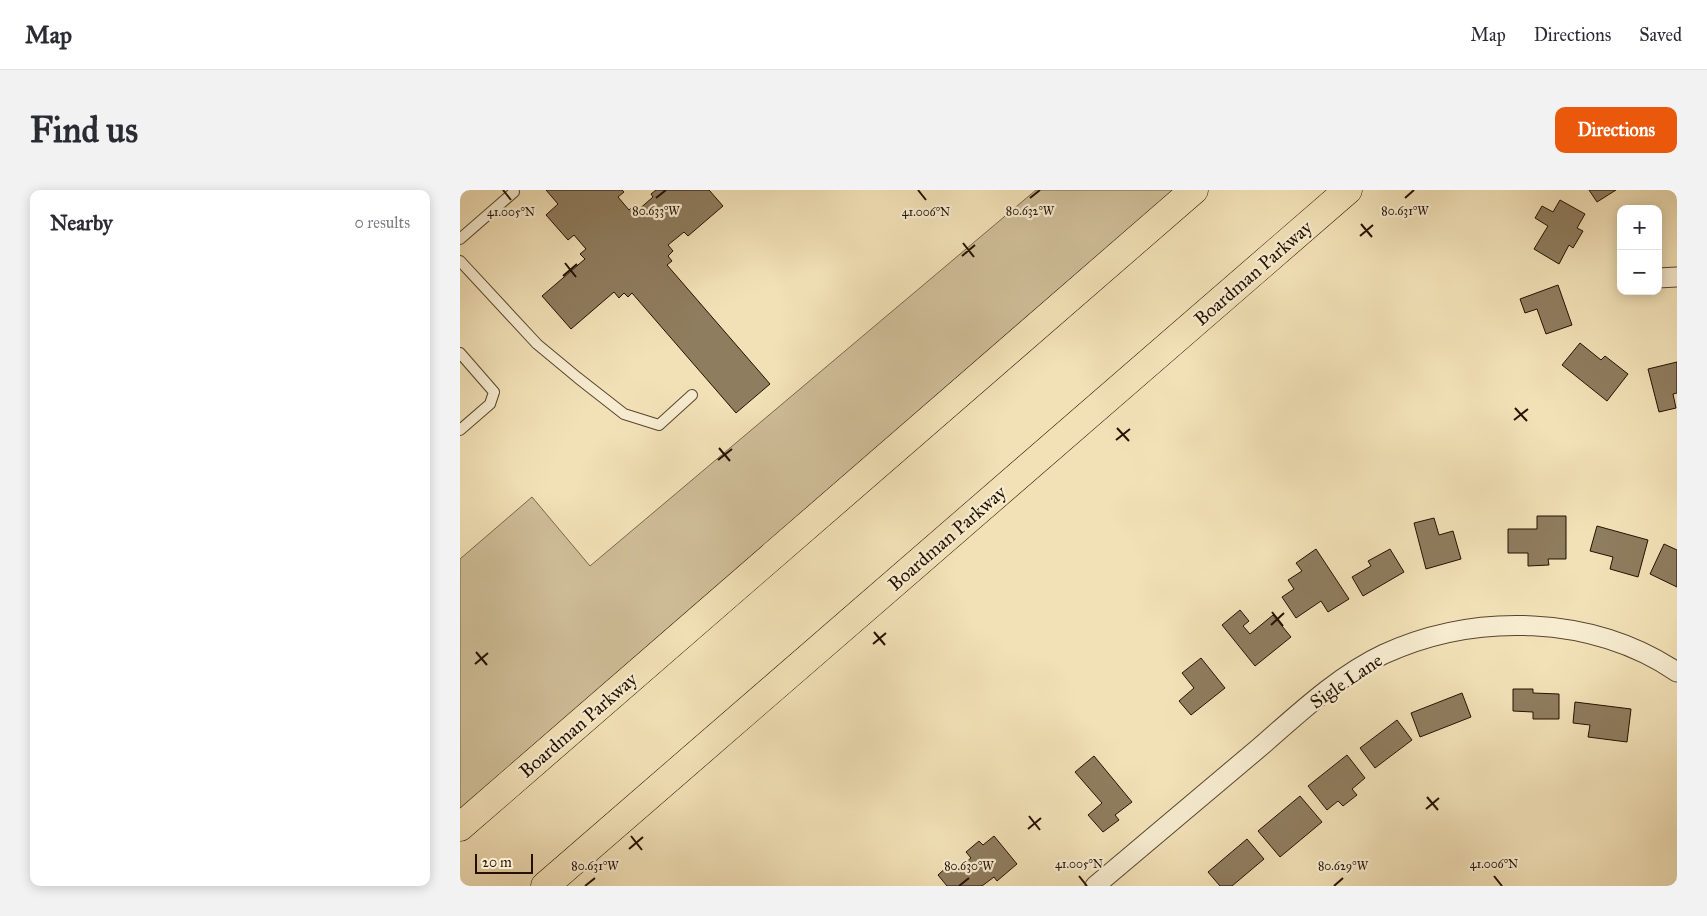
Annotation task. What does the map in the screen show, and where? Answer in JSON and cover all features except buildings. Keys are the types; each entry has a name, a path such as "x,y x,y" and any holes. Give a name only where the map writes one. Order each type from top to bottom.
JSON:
{"highway":[{"name":"Boardman Parkway","path":"460,827 1194,190"},
{"name":"Boardman Parkway","path":"545,886 1348,190"}],"street":[{"path":"1662,278 1677,277"},
{"name":"Sigle Lane","path":"1096,886 1346,676 1384,654 1408,644 1459,630 1484,626 1526,625 1552,627 1578,631 1620,643 1643,653 1677,672"}],"lane":[{"path":"460,239 514,192"},
{"path":"460,262 537,344 624,414 660,425 692,395"},
{"path":"460,354 494,392 490,404 460,430"}],"shaded area":[{"path":"1036,190 1194,190 460,827 460,559 532,497 590,566"}]}
